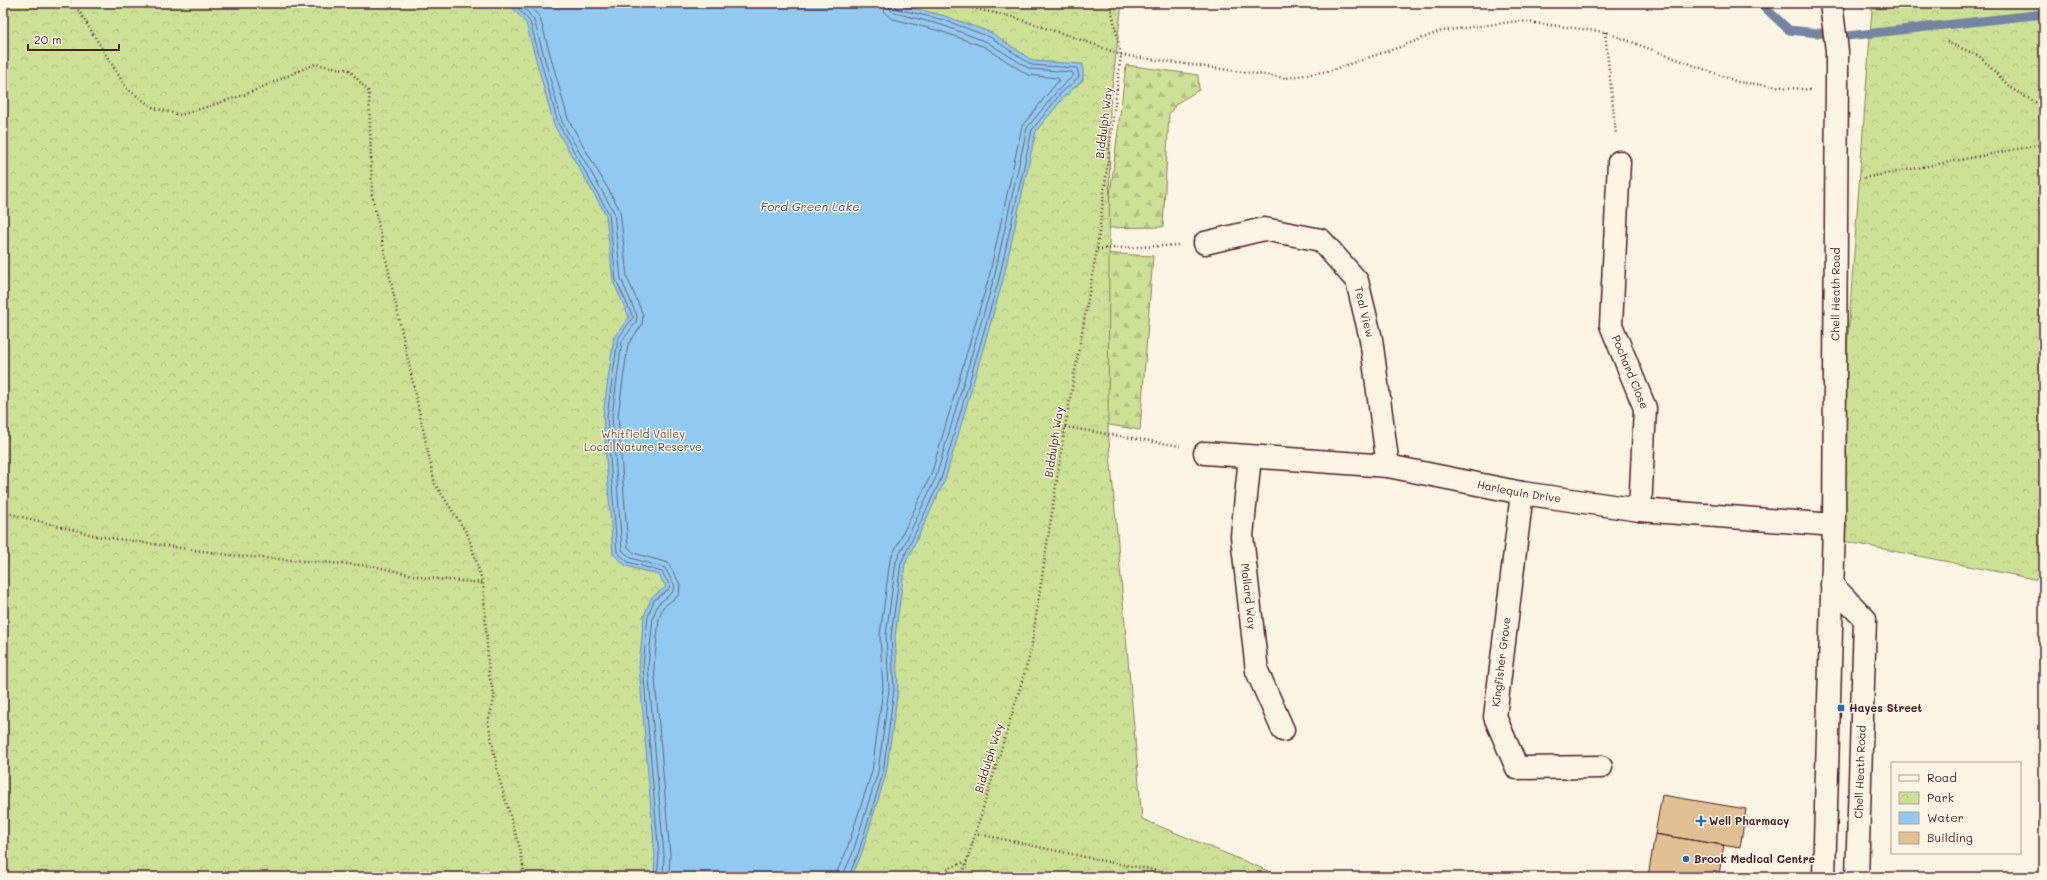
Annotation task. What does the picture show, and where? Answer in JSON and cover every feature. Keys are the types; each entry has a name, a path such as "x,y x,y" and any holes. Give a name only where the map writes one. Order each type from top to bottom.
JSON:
{"street":[{"name":"Chell Heath Road","path":"1824,877 1834,525 1837,51 1832,13"},
{"name":"Pochard Close","path":"1619,162 1611,325 1646,408 1640,510"},
{"name":"Teal View","path":"1205,243 1264,229 1321,240 1357,281 1371,339 1388,466"},
{"name":"Harlequin Drive","path":"1205,453 1388,466 1522,493 1640,510 1834,525"},
{"name":"Mallard Way","path":"1250,457 1242,536 1257,670 1282,730"},
{"name":"Kingfisher Grove","path":"1522,493 1495,717 1517,768 1601,767"},
{"name":"Chell Heath Road","path":"1832,585 1865,619 1857,877"}],"path":[{"path":"3,24 9,3"},
{"path":"74,3 127,88 154,108 181,115 244,95 315,64 349,70 369,92 372,195 435,484 468,535 483,583 489,675 495,697 488,721 499,778 520,849 525,877"},
{"path":"949,3 1013,18 1093,44 1121,55 1286,78 1330,71 1400,48 1441,31 1519,21 1605,32 1738,82 1836,93"},
{"name":"Biddulph Way","path":"962,877 974,833 1030,655 1065,427 1097,249 1121,55 1110,3"},
{"path":"1605,32 1619,162"},
{"path":"1947,42 1980,56 2012,89 2044,107"},
{"path":"1836,183 2044,144"},
{"path":"1097,249 1205,243"},
{"path":"1065,427 1186,447 1205,453"},
{"path":"3,512 104,537 237,556 373,566 426,578 483,583"},
{"path":"974,833 1113,863 1178,874 1237,877"},
{"path":"938,877 952,867 967,860"}],"green space":[{"name":"Whitfield Valley Local Nature Reserve","path":"3,3 1122,3 1110,105 1108,430 1142,819 1283,877 3,877"},
{"path":"1942,3 2044,3 2044,581 1833,539 1872,9"},
{"path":"1126,65 1198,75 1199,90 1177,103 1169,114 1163,227 1106,228"},
{"path":"1101,253 1153,256 1140,430 1073,419"}],"water":[{"name":"Ford Green Lake","path":"508,3 891,3 945,16 992,33 1033,61 1083,64 1083,80 1065,96 1036,131 1003,280 945,480 905,564 895,636 898,689 886,774 860,858 851,877 654,877 655,856 639,667 644,616 651,598 666,587 659,575 626,566 613,554 603,415 614,337 629,317 613,281 606,215 554,125 526,23"}],"building":[{"name":"Well Pharmacy","path":"1662,795 1746,809 1740,848 1655,834"},
{"name":"Brook Medical Centre","path":"1655,834 1724,845 1719,874 1737,877 1648,877"}],"waterway":[{"path":"1760,3 1789,30 1847,36 2044,14"}],"place":[{"name":"Hayes Street","path":"1841,708"},
{"name":"Well Pharmacy","path":"1701,821"},
{"name":"Brook Medical Centre","path":"1686,859"}]}
